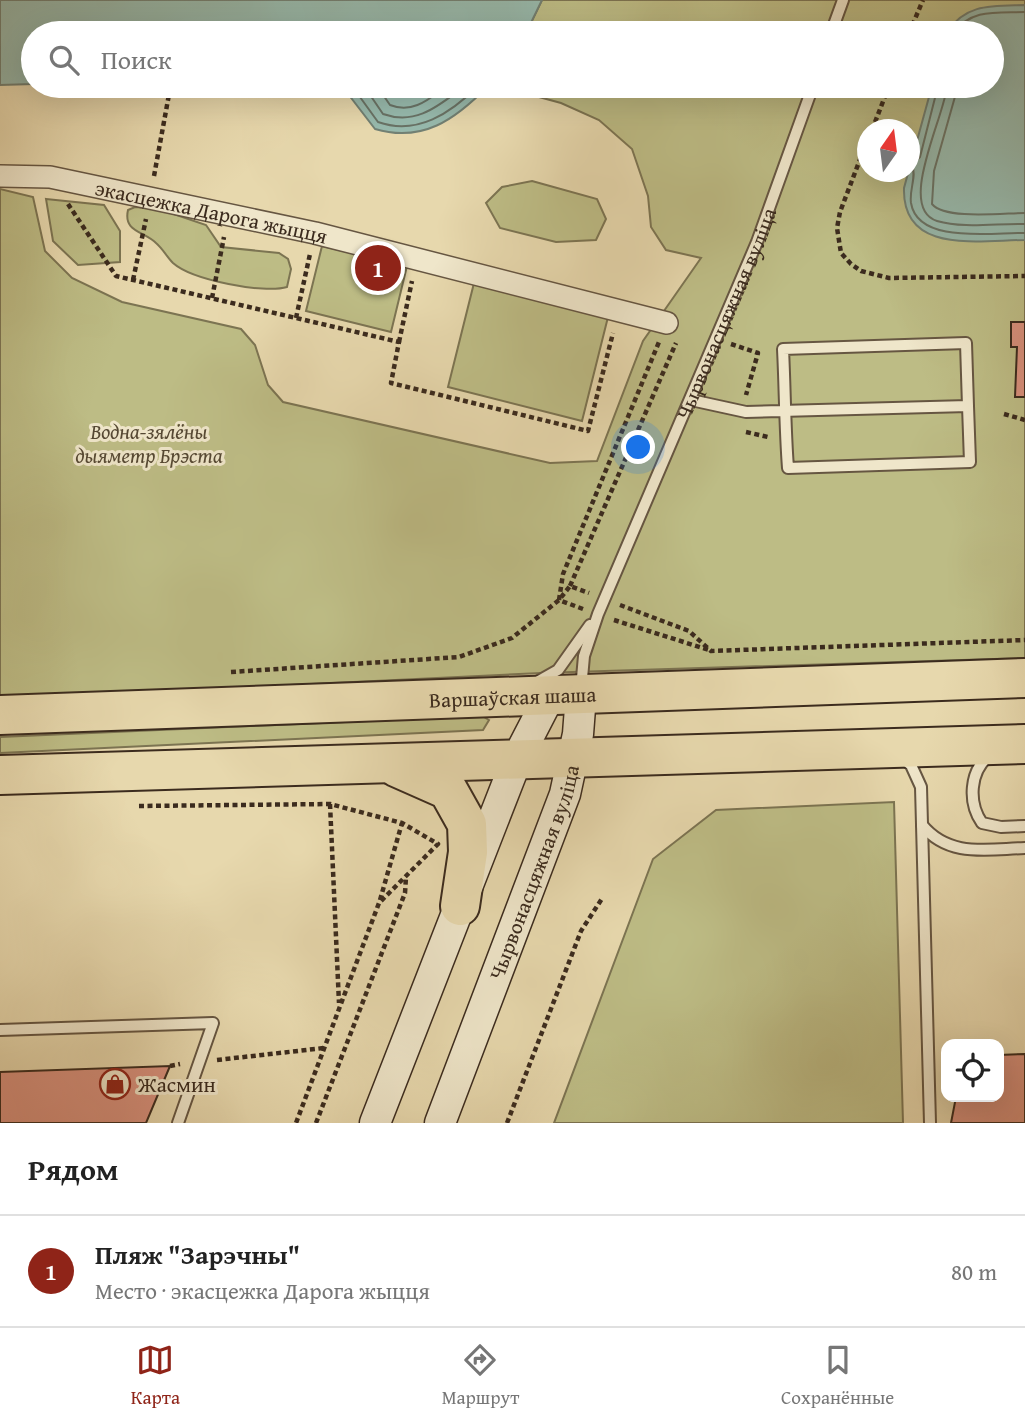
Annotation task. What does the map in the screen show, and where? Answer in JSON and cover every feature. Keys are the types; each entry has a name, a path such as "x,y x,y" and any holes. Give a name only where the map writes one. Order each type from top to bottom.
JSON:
{"highway":[{"name":"Варшаўская шаша","path":"0,715 1025,678"},
{"path":"0,775 1023,744"},
{"path":"388,763 448,790 467,824 468,852 460,906"}],"main road":[{"name":"Чырвонасцяжная вуліца","path":"440,1123 565,794 574,757 566,695"},
{"name":"Чырвонасцяжная вуліца","path":"375,1123 517,758 566,695"}],"street":[{"name":"экасцежка Дарога жыцця","path":"0,176 50,177 229,214 417,258 675,325"}],"lane":[{"path":"835,21 843,0"},
{"name":"Чырвонасцяжная вуліца","path":"566,695 584,656 604,599 757,242 809,98"},
{"path":"966,343 968,406 970,462 788,468 783,349 966,343"},
{"path":"691,400 741,411 968,406"},
{"name":"Чырвонасцяжная вуліца","path":"499,698 530,686 558,670 598,614"},
{"path":"1023,744 993,753 982,762 974,778 973,811 982,823 1001,827 1025,826"},
{"path":"888,748 911,765 921,786 930,1123"},
{"path":"922,825 934,839 951,848 1025,848"},
{"path":"0,1030 213,1023 178,1123"}],"path":[{"path":"914,21 923,0"},
{"path":"876,119 884,98"},
{"path":"857,167 840,212 837,228 841,253 861,271 889,278 1025,276"},
{"path":"50,177 116,276 398,342"},
{"path":"212,298 229,214"},
{"path":"296,318 315,233"},
{"path":"417,258 391,383 588,431 619,310"},
{"path":"227,672 459,657 512,638 559,600 570,586 675,325"},
{"path":"717,339 758,353 738,429 786,442"},
{"path":"1004,414 1025,420"},
{"path":"570,586 689,631 711,651 1025,640"},
{"path":"330,804 340,1008"},
{"path":"138,806 330,804 402,823 438,844 379,903"},
{"path":"296,1123 379,903 402,823"},
{"path":"316,1123 405,893 406,876"},
{"path":"507,1123 581,931 603,897"},
{"path":"170,1066 324,1048"}],"green space":[{"name":"Водна-зялёны дыяметр Брэста","path":"542,0 1025,0 1025,658 541,673 0,699 0,189 33,197 45,251 72,278 122,302 241,329 255,345 268,385 283,402 550,463 597,461 643,341 701,258 666,250 651,227 648,196 632,149 599,120 543,98 1004,98 1004,21 532,21"},
{"path":"532,181 597,199 606,219 596,240 556,242 500,228 486,203 502,187"},
{"path":"46,199 104,205 120,231 120,262 78,265 53,241"},
{"path":"135,207 159,209 206,225 221,247 279,253 288,259 291,269 287,287 262,289 228,284 182,269 173,263 156,243 131,227 127,217 128,210"},
{"path":"322,246 407,266 391,332 306,311"},
{"path":"474,283 608,317 582,421 448,387"},
{"path":"482,716 489,720 483,730 0,753 0,737"},
{"path":"894,802 903,1123 554,1123 653,859 716,810"}],"water":[{"path":"0,0 542,0 532,21 21,21 21,84 0,85"},
{"path":"1025,5 1025,240 946,239 929,234 916,224 907,209 906,182 920,182 920,130 929,98 1004,98 1004,21 957,21 981,8"},
{"path":"351,98 476,98 450,118 423,131 392,133 375,129"}],"building":[{"path":"1011,322 1025,322 1025,397 1015,397 1017,347 1011,347"},
{"path":"1025,1054 1025,1123 951,1123 955,1102 1004,1102 1004,1055"},
{"path":"170,1066 146,1123 0,1123 0,1072"}],"place":[{"name":"Пляж \"Зарэчны\"","path":"378,268"},
{"name":"Жасмин","path":"115,1084"}]}
